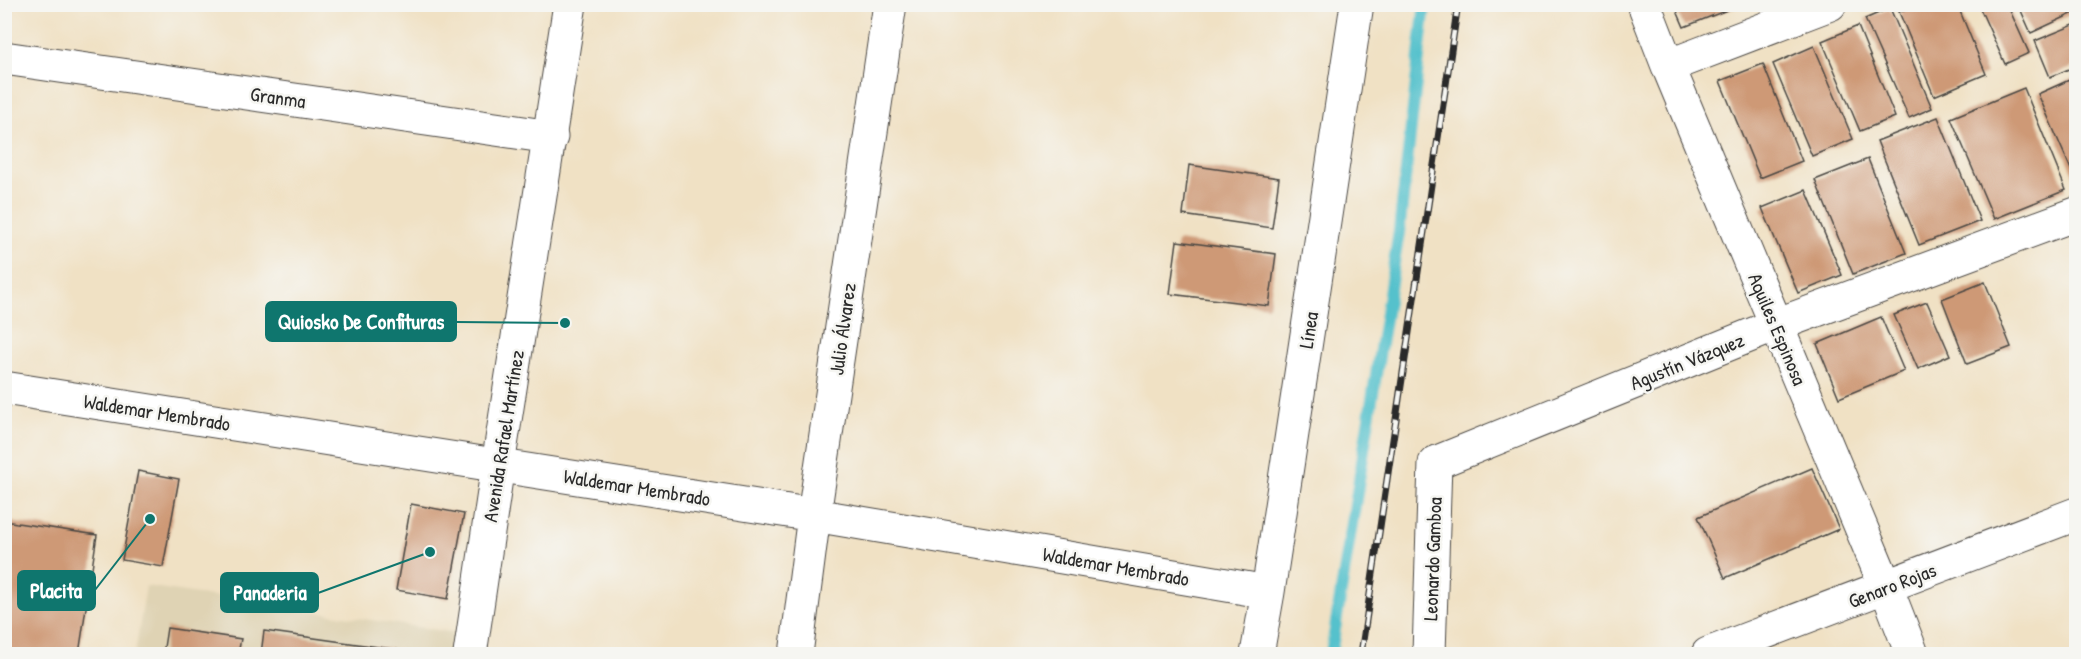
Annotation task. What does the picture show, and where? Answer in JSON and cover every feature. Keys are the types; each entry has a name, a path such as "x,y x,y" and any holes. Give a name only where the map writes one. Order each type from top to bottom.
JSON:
{"street":[{"name":"Avenida Rafael Martínez","path":"470,654 570,4"},
{"name":"Julio Álvarez","path":"796,654 814,514 890,4"},
{"name":"Línea","path":"1257,654 1357,4"},
{"name":"Aquiles Espinosa","path":"1644,4 1912,654"},
{"path":"1668,66 1830,4"},
{"name":"Granma","path":"4,58 551,137"},
{"name":"Agustín Vázquez","path":"1435,463 1776,325 2076,214"},
{"name":"Waldemar Membrado","path":"4,388 814,514 1268,592"},
{"name":"Leonardo Gamboa","path":"1429,654 1435,463"},
{"name":"Genaro Rojas","path":"1708,654 2076,514"}],"shaded area":[{"path":"146,586 457,633 454,654 135,654"}],"building":[{"path":"1674,4 1740,4 1740,5 1684,27"},
{"path":"1917,4 1957,4 1986,74 1934,96 1899,12"},
{"path":"1978,4 2007,4 2029,53 2005,64"},
{"path":"2018,4 2076,4 2076,12 2031,33"},
{"path":"1890,8 1932,108 1909,118 1865,19"},
{"path":"2076,24 2076,66 2050,77 2035,41"},
{"path":"1858,26 1895,117 1860,131 1822,41"},
{"path":"1814,46 1853,139 1812,156 1773,64"},
{"path":"1763,64 1802,161 1760,178 1720,81"},
{"path":"2076,77 2076,181 2038,94"},
{"path":"2024,88 2066,190 1994,219 1951,118"},
{"path":"1938,117 1980,221 1919,245 1877,141"},
{"path":"1868,159 1906,253 1853,274 1815,180"},
{"path":"1189,165 1279,178 1272,228 1183,215"},
{"path":"1806,190 1842,275 1798,293 1762,208"},
{"path":"1177,241 1276,254 1269,306 1170,294"},
{"path":"1985,282 2011,347 1967,364 1942,299"},
{"path":"1927,302 1950,355 1918,369 1894,315"},
{"path":"1881,317 1904,371 1839,398 1817,344"},
{"path":"1812,468 1839,529 1725,578 1698,517"},
{"path":"138,471 179,479 163,567 122,560"},
{"path":"411,504 464,514 448,599 396,590"},
{"path":"4,521 97,535 79,654 4,654"},
{"path":"167,628 241,639 238,654 163,654"},
{"path":"264,631 421,653 421,654 261,654"}],"waterway":[{"path":"1331,654 1399,232 1425,4"}],"railway":[{"path":"1361,654 1458,4"}],"place":[{"name":"Quiosko De Confituras","path":"565,323"},
{"name":"Placita","path":"150,519"},
{"name":"Panaderia","path":"430,552"}]}
